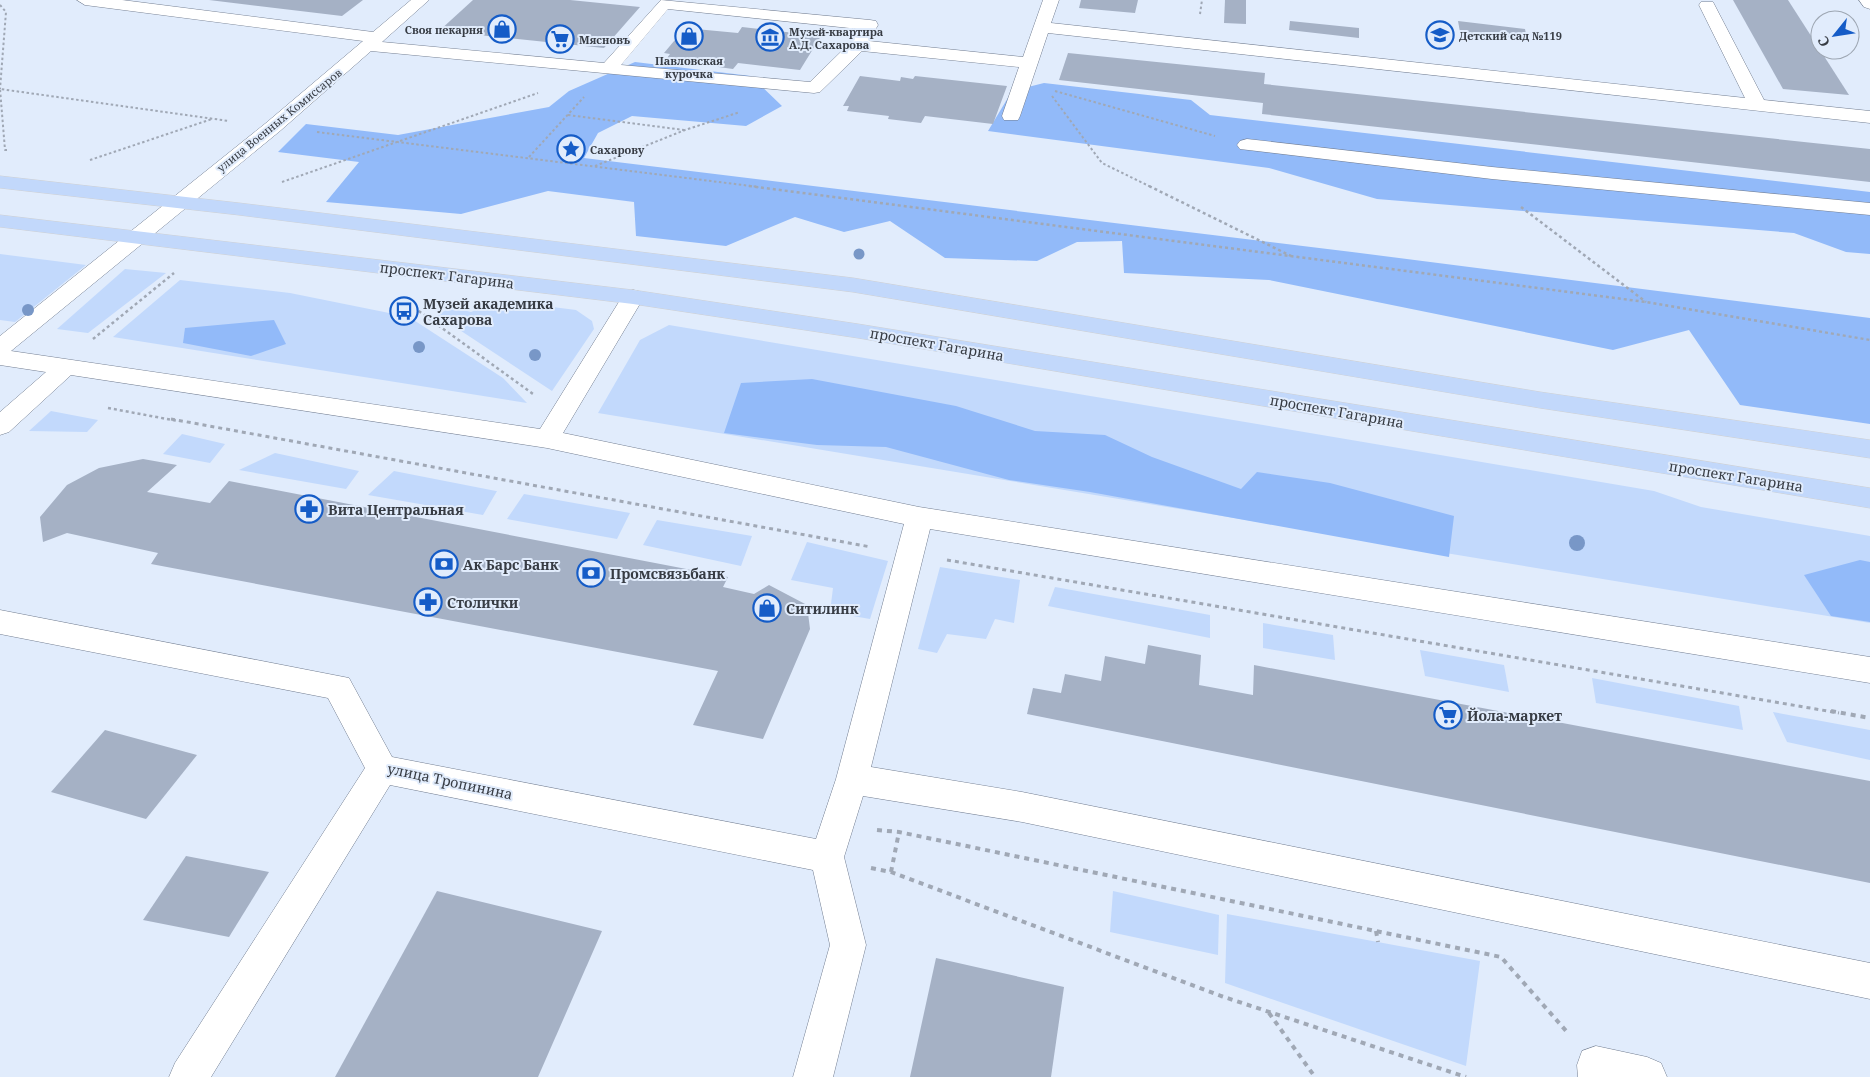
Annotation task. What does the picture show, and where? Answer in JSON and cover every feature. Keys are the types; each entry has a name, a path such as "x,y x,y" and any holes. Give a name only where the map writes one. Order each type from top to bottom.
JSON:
{"main road":[{"path":"0,182 853,285 1540,400 1870,449"},
{"name":"проспект Гагарина","path":"0,221 633,297 858,331 1870,498"}],"street":[{"path":"85,0 374,42 607,70 814,88 858,45 870,25 666,2 607,70"},
{"name":"улица Военных Комиссаров","path":"0,348 273,127 421,0"},
{"path":"762,14 773,0"},
{"path":"1011,116 1051,0"},
{"path":"1867,0 1870,4"},
{"path":"1707,4 1757,104"},
{"path":"1042,27 1375,55 1870,117"},
{"path":"858,45 1029,63"},
{"path":"1247,145 1492,173 1870,209"},
{"path":"554,428 633,297"},
{"path":"0,357 66,367 554,428 920,517 1870,670"},
{"path":"0,426 66,367"},
{"path":"813,1077 848,945 827,857 852,779 920,517"},
{"name":"улица Тропинина","path":"0,622 338,687 382,769 827,857"},
{"path":"189,1077 382,769"},
{"path":"852,779 1022,807 1870,981"},
{"path":"1597,1071 1646,1077"}],"path":[{"path":"0,5 6,12 0,89"},
{"path":"529,157 607,70"},
{"path":"1022,82 1247,145"},
{"path":"1022,82 1051,95 1102,163 1295,258"},
{"path":"14,151 5,150 0,89 273,127 529,157 1295,258 1646,302 1870,340"},
{"path":"281,182 542,92"},
{"path":"594,166 685,130 740,112"},
{"path":"568,115 685,130"},
{"path":"92,163 82,162 214,119"},
{"path":"1492,173 1494,186 1646,302"},
{"path":"403,303 412,305 542,400 554,428"},
{"path":"837,826 899,832 1501,956 1597,1071"},
{"path":"891,872 899,832"},
{"path":"827,857 891,872 1269,1012 1466,1077"},
{"path":"1376,930 1378,942"},
{"path":"1269,1012 1315,1077"}],"shaded area":[{"path":"635,62 751,76 782,106 746,126 632,116 598,133 584,158 1352,252 1870,318 1870,424 1740,405 1689,330 1613,350 1269,280 1124,273 1122,241 1077,242 1037,261 945,258 890,221 844,232 795,217 726,246 636,236 634,202 548,191 461,214 326,202 359,162 278,152 306,124 398,135 549,107 569,91"},
{"path":"1044,83 1191,100 1210,115 1870,192 1870,254 1846,252 1794,233 1377,199 1269,168 988,131 1012,91"},
{"path":"0,254 86,265 15,322 0,320"},
{"path":"125,269 166,273 88,333 57,329"},
{"path":"180,280 290,293 409,317 503,378 527,403 113,337"},
{"path":"521,303 576,310 592,321 594,329 552,391 437,315 452,307 471,312 490,304"},
{"path":"274,320 286,344 251,356 183,343 185,328"},
{"path":"669,325 1654,491 1701,507 1870,536 1870,623 598,413 640,340"},
{"path":"812,379 956,406 1035,431 1105,435 1152,457 1241,489 1257,472 1330,483 1454,516 1449,557 1090,492 1009,480 886,447 817,445 724,433 741,383"},
{"path":"51,411 98,420 87,432 29,431"},
{"path":"182,434 225,444 210,463 163,454"},
{"path":"275,453 359,471 346,489 239,470"},
{"path":"394,471 497,491 483,515 368,495"},
{"path":"524,494 630,513 617,539 507,519"},
{"path":"657,520 752,536 741,566 643,545"},
{"path":"807,542 888,561 870,619 830,612 833,588 791,580"},
{"path":"1860,560 1870,562 1870,622 1831,616 1804,575"},
{"path":"940,567 1020,580 1014,623 995,619 986,639 947,634 937,653 918,649"},
{"path":"1055,587 1210,615 1210,638 1048,606"},
{"path":"1263,623 1333,635 1335,660 1263,648"},
{"path":"1420,650 1504,665 1509,692 1425,676"},
{"path":"1592,678 1739,706 1743,730 1596,703"},
{"path":"1773,712 1870,730 1870,760 1787,742"},
{"path":"1113,891 1219,915 1218,955 1110,932"},
{"path":"1227,914 1480,961 1466,1066 1225,983"}],"building":[{"path":"209,0 363,0 342,16"},
{"path":"473,0 570,0 640,7 604,48 439,31"},
{"path":"1081,0 1138,0 1135,13 1079,8"},
{"path":"1225,0 1246,0 1246,24 1224,23"},
{"path":"1733,0 1788,0 1810,34 1810,60 1827,60 1849,95 1783,89"},
{"path":"1290,21 1359,28 1359,38 1289,30"},
{"path":"1458,21 1525,29 1527,39 1460,32"},
{"path":"742,27 821,36 800,70 738,63 733,69 667,58 670,54 664,53 685,28 738,33"},
{"path":"1068,53 1265,73 1264,84 1870,149 1870,182 1262,114 1263,103 1059,80"},
{"path":"860,76 900,81 901,77 913,79 915,76 1007,86 993,124 925,116 921,123 888,119 889,116 847,111 849,106 843,106"},
{"path":"143,459 177,465 147,492 210,503 229,481 728,577 723,587 754,594 769,585 807,605 810,629 763,739 693,725 718,671 151,564 158,553 67,533 43,542 40,517 67,485 99,468"},
{"path":"1148,645 1201,655 1199,685 1253,695 1254,665 1870,781 1870,883 1027,714 1033,688 1061,693 1065,674 1101,681 1105,656 1145,664"},
{"path":"105,730 197,755 146,819 51,792"},
{"path":"186,856 269,872 229,937 143,920"},
{"path":"437,891 602,931 538,1077 335,1077"},
{"path":"936,958 1064,987 1051,1077 910,1077"}],"place":[{"name":"Своя пекарня","path":"502,29"},
{"name":"Детский сад №119","path":"1440,35"},
{"name":"Павловская курочка","path":"689,36"},
{"name":"Музей-квартира А.Д. Сахарова","path":"770,37"},
{"name":"Мясновъ","path":"560,39"},
{"name":"Сахарову","path":"571,149"},
{"name":"Музей академика Сахарова","path":"404,311"},
{"name":"Вита Центральная","path":"309,509"},
{"name":"Ак Барс Банк","path":"444,564"},
{"name":"Промсвязьбанк","path":"591,573"},
{"name":"Столички","path":"428,602"},
{"name":"Ситилинк","path":"767,608"},
{"name":"Йола-маркет","path":"1448,715"}]}
